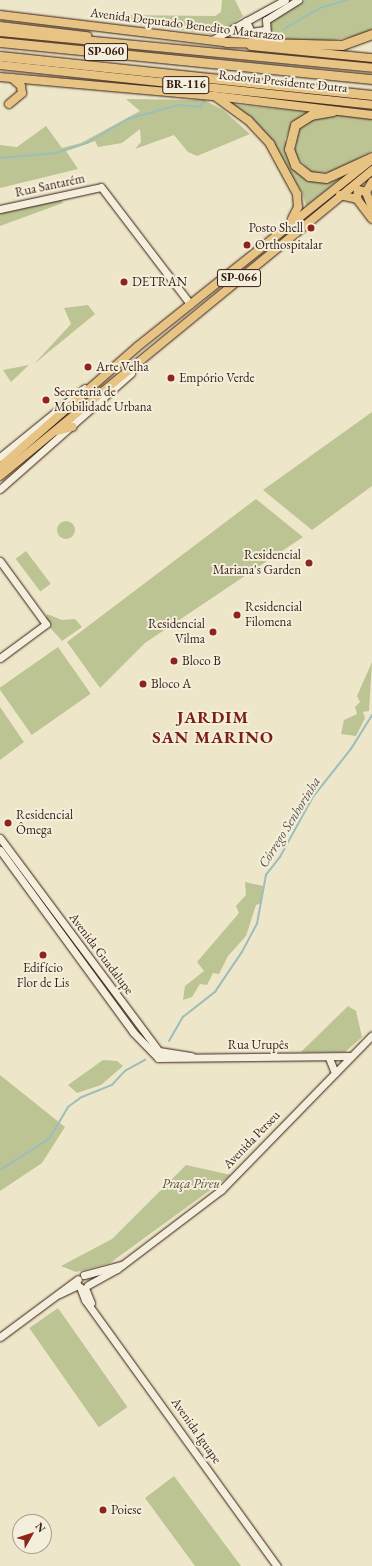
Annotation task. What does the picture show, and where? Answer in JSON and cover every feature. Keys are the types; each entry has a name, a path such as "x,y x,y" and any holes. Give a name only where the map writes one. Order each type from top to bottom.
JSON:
{"highway":[{"path":"226,42 342,45 372,34"},
{"name":"Rodovia Presidente Dutra","path":"0,42 372,79"},
{"name":"Rodovia Presidente Dutra","path":"0,56 372,95"},
{"path":"333,111 311,115 294,125 289,150 295,165 308,176 326,178 372,158"}],"main road":[{"name":"Avenida Deputado Benedito Matarazzo","path":"0,15 372,58"},
{"path":"0,26 157,45"},
{"name":"Rodovia Presidente Dutra","path":"0,32 157,45 372,68"},
{"name":"Rodovia Presidente Dutra","path":"0,65 372,105"},
{"path":"0,70 50,70"},
{"path":"0,77 215,96 372,115"},
{"path":"9,104 22,93 21,86 11,78"},
{"path":"215,96 248,120 270,144 297,194 298,207 290,223"},
{"name":"SP-066","path":"0,467 96,381 372,158"},
{"name":"SP-066","path":"0,476 136,366 340,195 372,170"},
{"path":"366,192 372,182"},
{"path":"356,199 358,190 366,192"},
{"path":"366,192 372,208"},
{"path":"340,195 356,199 372,219"},
{"path":"54,432 72,427"}],"street":[{"path":"212,40 285,0"},
{"path":"265,30 270,16 298,0"},
{"path":"246,21 251,32 265,30"},
{"path":"265,30 277,43"},
{"name":"Rua Santarém","path":"0,209 101,187 190,304"},
{"path":"0,489 72,427 136,366"},
{"path":"0,458 96,381"},
{"path":"0,561 46,624 0,658"},
{"name":"Avenida Guadalupe","path":"0,838 159,1051 200,1057"},
{"name":"Avenida Guadalupe","path":"0,850 133,1032 164,1060"},
{"name":"Avenida Perseu","path":"82,1283 122,1264 221,1190 372,1035"},
{"name":"Rua Urupês","path":"164,1060 200,1057 329,1058 351,1056"},
{"path":"329,1058 334,1073"},
{"name":"Avenida Perseu","path":"82,1283 122,1264"},
{"path":"0,1337 59,1294 82,1283"},
{"name":"Avenida Iguape","path":"82,1283 94,1310 277,1566"}],"green space":[{"path":"222,0 235,0 243,16 218,35 117,21 117,15 215,16 221,12"},
{"path":"305,0 372,0 372,29 364,35 322,42 275,39 267,27 269,22"},
{"path":"126,99 204,100 223,110 250,134 197,156 188,152 174,135 135,149 141,142 140,129 122,143 98,147 95,141 66,151 78,169 0,188 0,145 17,147 46,126 62,148 81,143 140,111"},
{"path":"229,104 310,112 292,124 285,139 290,164 307,180 332,181 345,175 306,206 302,192 264,132"},
{"path":"331,114 372,118 372,151 335,172 312,173 294,155 298,130 312,118"},
{"path":"61,200 63,203 0,226 0,212"},
{"path":"88,305 95,314 34,364 71,324 64,308"},
{"path":"29,365 11,382 3,370"},
{"path":"372,412 372,486 312,530 263,490"},
{"path":"256,499 303,537 145,643 100,688 67,642"},
{"path":"66,521 72,524 75,530 72,536 66,539 60,536 57,530 60,524"},
{"path":"26,551 51,584 40,592 16,559"},
{"path":"47,614 62,620 75,619 82,627 62,641 46,623"},
{"path":"58,647 91,694 32,735 0,688"},
{"path":"372,662 369,711 363,712 365,718 356,736 341,734 344,720 357,714 355,707 360,702 357,696"},
{"path":"0,707 24,742 0,760"},
{"path":"245,882 263,886 261,903 256,905 246,936 228,956 219,974 213,973 207,985 200,984 192,997 183,1000 185,986 204,971 197,962 239,913 236,906 246,895"},
{"path":"348,1006 356,1011 362,1037 345,1052 301,1052"},
{"path":"103,1060 117,1061 123,1066 101,1085 77,1093 68,1085"},
{"path":"0,1075 65,1127 42,1163 0,1191"},
{"name":"Praça Pireu","path":"186,1165 231,1175 110,1263 76,1272 61,1266 112,1239"},
{"path":"58,1308 127,1407 99,1427 29,1328"},
{"path":"174,1476 241,1566 195,1566 145,1498"}],"waterway":[{"path":"284,29 320,8 348,0"},
{"path":"0,158 56,153 87,143 128,119 179,105 201,107 204,101"},
{"name":"Córrego Senhorinha","path":"169,1041 183,1017 215,992 242,952 257,924 266,875 280,857 313,797 351,749 372,715"},
{"name":"Córrego Senhorinha","path":"0,1170 49,1139 68,1107 82,1097 112,1085 125,1071 145,1060"}],"place":[{"name":"Posto Shell","path":"311,228"},
{"name":"Orthospitalar","path":"247,245"},
{"name":"DETRAN","path":"124,282"},
{"name":"Arte Velha","path":"88,367"},
{"name":"Empório Verde","path":"171,378"},
{"name":"Secretaria de Mobilidade Urbana","path":"46,400"},
{"name":"Residencial Mariana's Garden","path":"309,563"},
{"name":"Residencial Filomena","path":"237,615"},
{"name":"Residencial Vilma","path":"213,632"},
{"name":"Bloco B","path":"174,661"},
{"name":"Bloco A","path":"143,684"},
{"name":"Residencial Ômega","path":"8,823"},
{"name":"Edifício Flor de Lis","path":"43,955"},
{"name":"Poiese","path":"103,1510"}],"district":[{"name":"JARDIM SAN MARINO","path":"213,728"}]}
